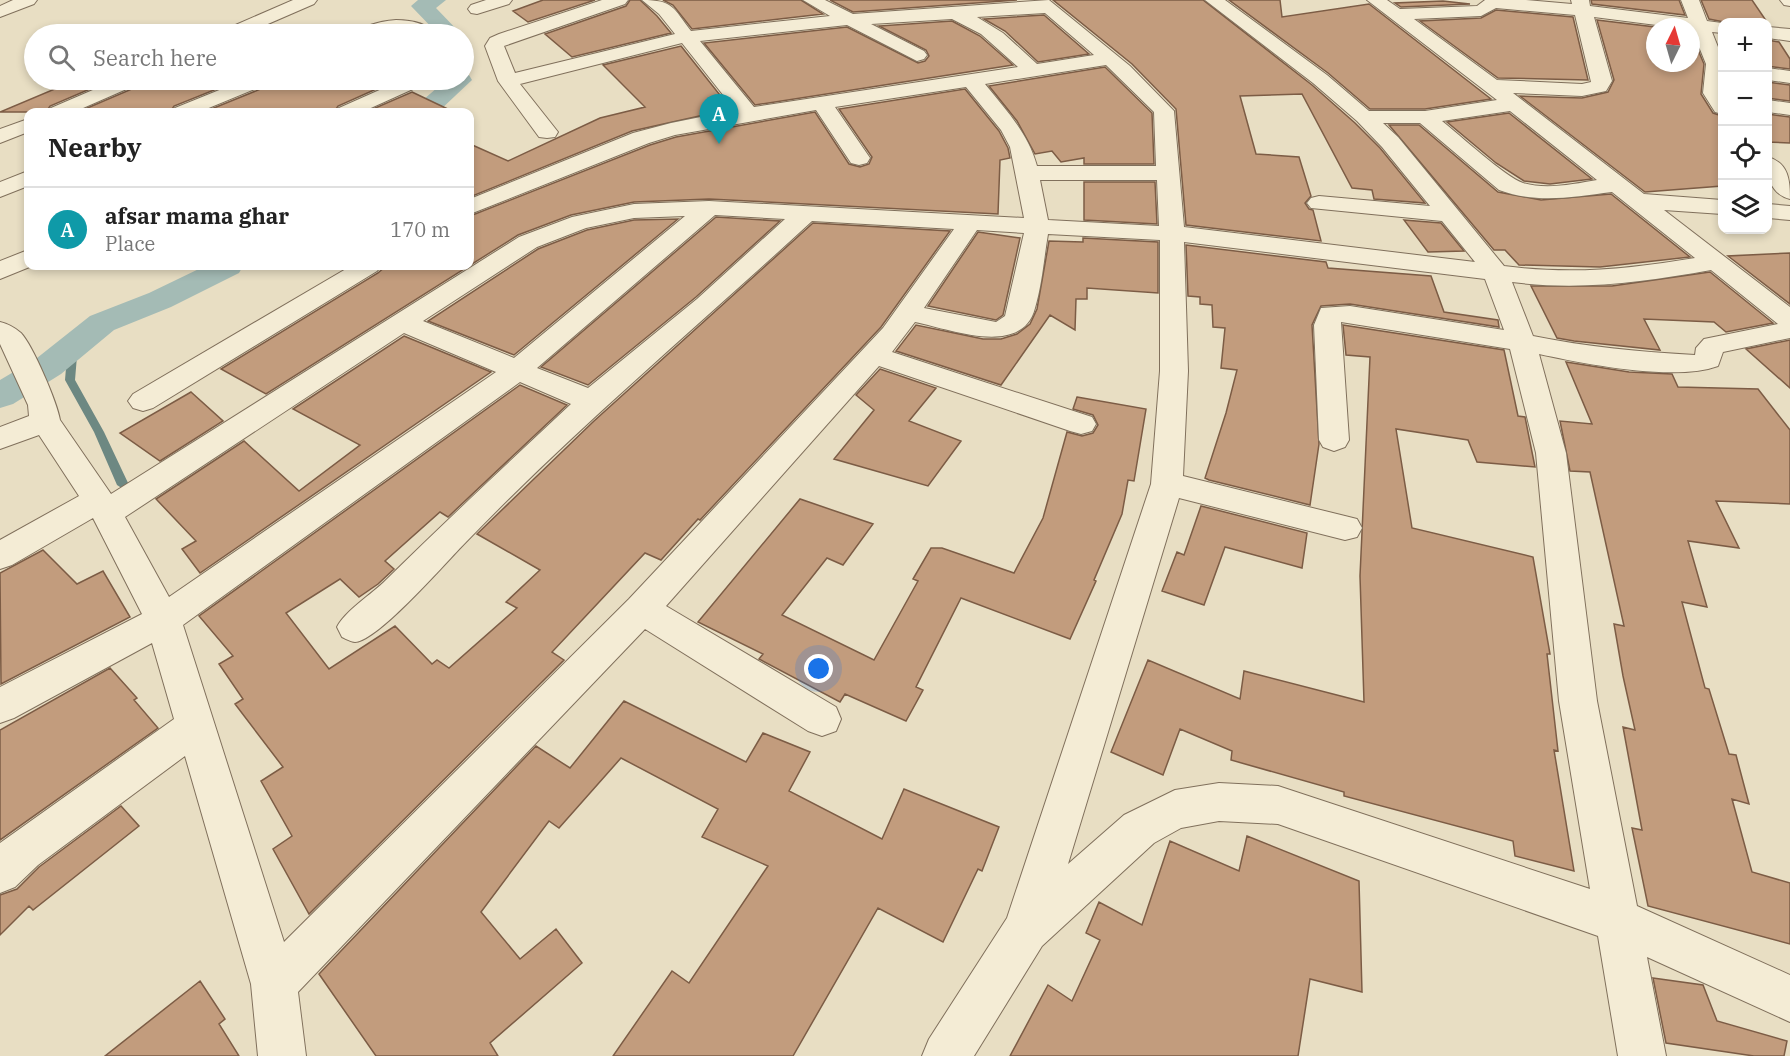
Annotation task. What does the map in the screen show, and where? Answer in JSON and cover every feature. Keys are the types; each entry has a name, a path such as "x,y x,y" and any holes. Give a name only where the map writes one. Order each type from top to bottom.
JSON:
{"street":[{"path":"0,12 28,0"},
{"path":"254,24 308,0"},
{"path":"477,9 502,0"},
{"path":"547,132 508,81 494,50 497,42 619,0"},
{"path":"651,0 665,10 749,114"},
{"path":"812,0 917,56"},
{"path":"1214,0 1320,79 1390,142 1495,271 1522,342 1551,453 1578,701 1642,1056"},
{"path":"1376,0 1492,86 1716,262 1784,310"},
{"path":"1690,0 1718,64"},
{"path":"1396,15 1481,11 1492,3 1581,5 1718,28"},
{"path":"508,81 685,37 953,6 976,11 1042,4 1123,70 1164,111 1172,234 1174,371 1167,484 1026,930 946,1056"},
{"path":"1492,86 1582,90 1599,87 1602,81 1581,5"},
{"path":"953,6 1006,43 1033,71"},
{"path":"1772,33 1790,35"},
{"path":"474,205 641,138 671,129 749,114 1108,59"},
{"path":"1718,75 1713,93 1718,99"},
{"path":"1772,75 1790,77"},
{"path":"908,313 996,330 1009,328 1018,319 1022,309 1037,226 1027,173 1021,147 1010,128 971,80"},
{"path":"67,108 108,90"},
{"path":"192,108 236,90"},
{"path":"355,108 395,90"},
{"path":"822,103 859,158"},
{"path":"1364,117 1425,117 1515,104"},
{"path":"1772,107 1790,109"},
{"path":"1425,117 1516,190 1542,193 1617,184"},
{"path":"0,137 24,127"},
{"path":"1772,170 1790,192"},
{"path":"1027,173 1168,173"},
{"path":"0,190 24,180"},
{"path":"1638,201 1718,207"},
{"path":"1318,203 1449,215"},
{"path":"0,556 103,507 240,424 528,242 580,222 634,211 709,208 1211,236 1546,279 1615,279 1716,262"},
{"path":"0,706 163,620 516,371 709,208"},
{"path":"1772,211 1790,213"},
{"path":"355,627 379,609 478,509 592,401 706,305 804,215"},
{"path":"274,984 642,609 874,355 908,313 969,223"},
{"path":"0,271 24,260"},
{"path":"143,401 361,270"},
{"path":"1334,440 1326,325 1330,315 1350,314 1625,360 1697,364 1708,360 1710,348 1714,345 1790,330"},
{"path":"401,322 592,401"},
{"path":"6,335 44,413 103,507 163,620 274,984 282,1056"},
{"path":"874,355 1081,424"},
{"path":"0,438 44,413"},
{"path":"1167,484 1345,528"},
{"path":"642,609 822,719"},
{"path":"0,872 23,850 195,726"},
{"path":"1026,930 1139,829 1175,810 1219,802 1278,805 1617,920 1790,999"}],"building":[{"path":"543,0 595,0 528,22 513,11"},
{"path":"630,0 640,0 671,33 572,57 545,34 626,6"},
{"path":"663,0 801,0 823,14 692,29 673,5"},
{"path":"830,0 1017,0 853,12"},
{"path":"1053,0 1203,0 1312,85 1355,123 1380,148 1425,203 1374,199 1372,190 1352,188 1302,94 1240,96 1256,154 1299,157 1311,196 1305,203 1309,209 1313,210 1321,241 1186,225 1176,109 1132,64"},
{"path":"1229,0 1280,0 1282,17 1369,4 1491,99 1425,109 1370,109 1328,73"},
{"path":"1591,0 1679,0 1685,15 1592,4"},
{"path":"1701,0 1752,0 1764,18 1718,18 1718,21 1709,19"},
{"path":"1443,1 1470,4 1401,7 1395,3"},
{"path":"1496,10 1573,17 1588,80 1498,78 1420,21 1481,18"},
{"path":"1044,15 1089,54 1038,62 1005,31 984,19"},
{"path":"1597,20 1646,26 1646,72 1700,72 1700,54 1704,64 1701,94 1713,113 1718,115 1718,186 1645,192 1520,96 1582,98 1608,92 1614,80"},
{"path":"952,21 980,36 1013,65 755,105 704,43 847,27 918,63 925,61 929,56 926,50 879,26"},
{"path":"1772,41 1779,42 1790,59 1790,69 1772,67"},
{"path":"681,46 731,109 632,131 474,195 474,146 508,161 600,118 645,107 603,65"},
{"path":"1105,67 1152,113 1154,164 1084,164 1084,158 1061,162 1052,151 1035,154 1017,121 989,86"},
{"path":"1772,83 1790,85 1790,101 1772,99"},
{"path":"965,89 999,131 1008,148 1010,158 1000,160 998,214 709,199 634,202 571,215 518,235 474,262 474,214 650,145 676,137 815,112 849,164 860,167 869,164 872,157 839,109"},
{"path":"52,90 88,90 49,108 24,108 24,112 0,112"},
{"path":"130,90 214,90 173,108 87,108"},
{"path":"258,90 374,90 337,108 214,108"},
{"path":"412,92 446,108 375,108"},
{"path":"1509,113 1592,179 1550,184 1524,181 1496,163 1447,122"},
{"path":"1772,115 1790,117 1790,143 1772,142"},
{"path":"1389,125 1419,125 1498,192 1541,200 1611,194 1690,257 1600,267 1519,265 1505,250 1494,250"},
{"path":"1084,182 1155,182 1157,224 1084,220"},
{"path":"716,217 780,221 696,297 588,385 541,367"},
{"path":"678,219 514,355 428,321 538,249 587,230 634,220"},
{"path":"1404,220 1441,223 1464,251 1428,252"},
{"path":"813,223 950,231 881,327 700,520 698,519 661,560 645,553 552,652 564,660 309,914 273,849 292,836 261,781 283,767 235,704 243,699 219,664 233,656 199,616 520,385 567,405 448,517 440,512 385,561 394,569 378,584 359,597 340,579 286,613 329,669 395,626 432,664 437,660 449,668 517,608 506,602 540,570 477,534 594,421"},
{"path":"978,232 1020,238 1003,315 996,320 928,306"},
{"path":"1083,238 1158,242 1158,293 1087,288 1087,299 1076,299 1075,330 1050,315 1001,385 896,351 916,325 983,339 1001,339 1017,334 1030,324 1037,309 1049,241 1083,242"},
{"path":"1186,245 1326,262 1328,268 1431,276 1444,312 1498,320 1499,327 1350,304 1321,306 1312,325 1319,444 1310,505 1209,480 1205,478 1237,370 1221,368 1225,328 1213,327 1212,305 1200,304 1200,297 1188,296"},
{"path":"1790,253 1790,304 1728,256"},
{"path":"381,270 463,270 266,394 221,369"},
{"path":"1710,272 1773,323 1726,332 1714,322 1644,319 1660,350 1574,341 1557,338 1531,286 1612,286"},
{"path":"1343,325 1504,350 1518,416 1525,417 1535,467 1477,462 1468,440 1396,429 1412,528 1533,557 1550,654 1547,654 1558,751 1554,750 1574,871 1515,856 1513,841 1344,796 1344,792 1231,760 1232,751 1180,729 1163,775 1111,752 1148,660 1240,699 1244,671 1364,702 1360,576 1370,357 1346,355"},
{"path":"404,336 491,372 200,573 182,549 196,541 156,499 244,441 299,491 360,445 293,409"},
{"path":"1790,340 1790,388 1746,349"},
{"path":"1566,362 1629,372 1672,374 1678,387 1758,389 1790,430 1790,504 1716,501 1739,548 1688,541 1707,607 1682,602 1705,688 1709,689 1729,754 1736,755 1749,804 1732,799 1752,872 1790,883 1790,944 1648,906 1632,828 1642,830 1623,727 1635,730 1614,624 1624,626 1590,472 1570,471 1560,421 1592,424"},
{"path":"880,369 936,388 909,421 961,441 928,486 834,459 874,410 856,395"},
{"path":"191,392 223,421 160,461 120,433"},
{"path":"1077,397 1146,409 1134,481 1128,480 1122,514 1070,639 961,598 916,687 923,690 906,721 845,694 840,702 759,659 763,654 698,622 800,499 873,524 843,565 827,558 782,615 874,660 918,581 913,579 931,548 942,548 1014,573 1043,518 1067,432 1082,436 1093,433 1098,425 1093,415 1073,409"},
{"path":"1201,506 1307,533 1302,568 1225,547 1204,605 1162,591 1177,552 1184,555"},
{"path":"43,550 77,584 103,571 130,617 1,684 0,573"},
{"path":"110,668 137,698 134,700 158,728 0,840 0,730"},
{"path":"624,701 746,762 763,733 810,752 789,791 882,839 904,789 999,827 982,871 978,869 943,942 878,908 793,1056 613,1056 672,971 689,983 768,866 702,837 718,809 621,758 559,828 549,821 481,912 520,959 556,929 582,963 490,1043 498,1056 376,1056 319,974 536,746 570,768"},
{"path":"121,806 139,826 33,910 29,906 0,935 0,895 17,889 39,867"},
{"path":"1247,836 1359,881 1362,992 1310,979 1298,1056 1010,1056 1048,985 1072,1001 1100,940 1086,933 1099,902 1142,925 1170,841 1239,871"},
{"path":"1653,978 1703,985 1717,1021 1787,1041 1784,1056 1754,1056 1666,1043"},
{"path":"200,981 225,1019 219,1024 239,1056 105,1056"}],"waterway":[{"path":"435,0 422,6 440,24"},
{"path":"428,108 449,90"},
{"path":"0,396 49,366 102,323 160,300 220,270"},
{"path":"84,337 72,356 70,380 99,432 123,485"}],"place":[{"name":"afsar mama ghar","path":"719,144"}]}
